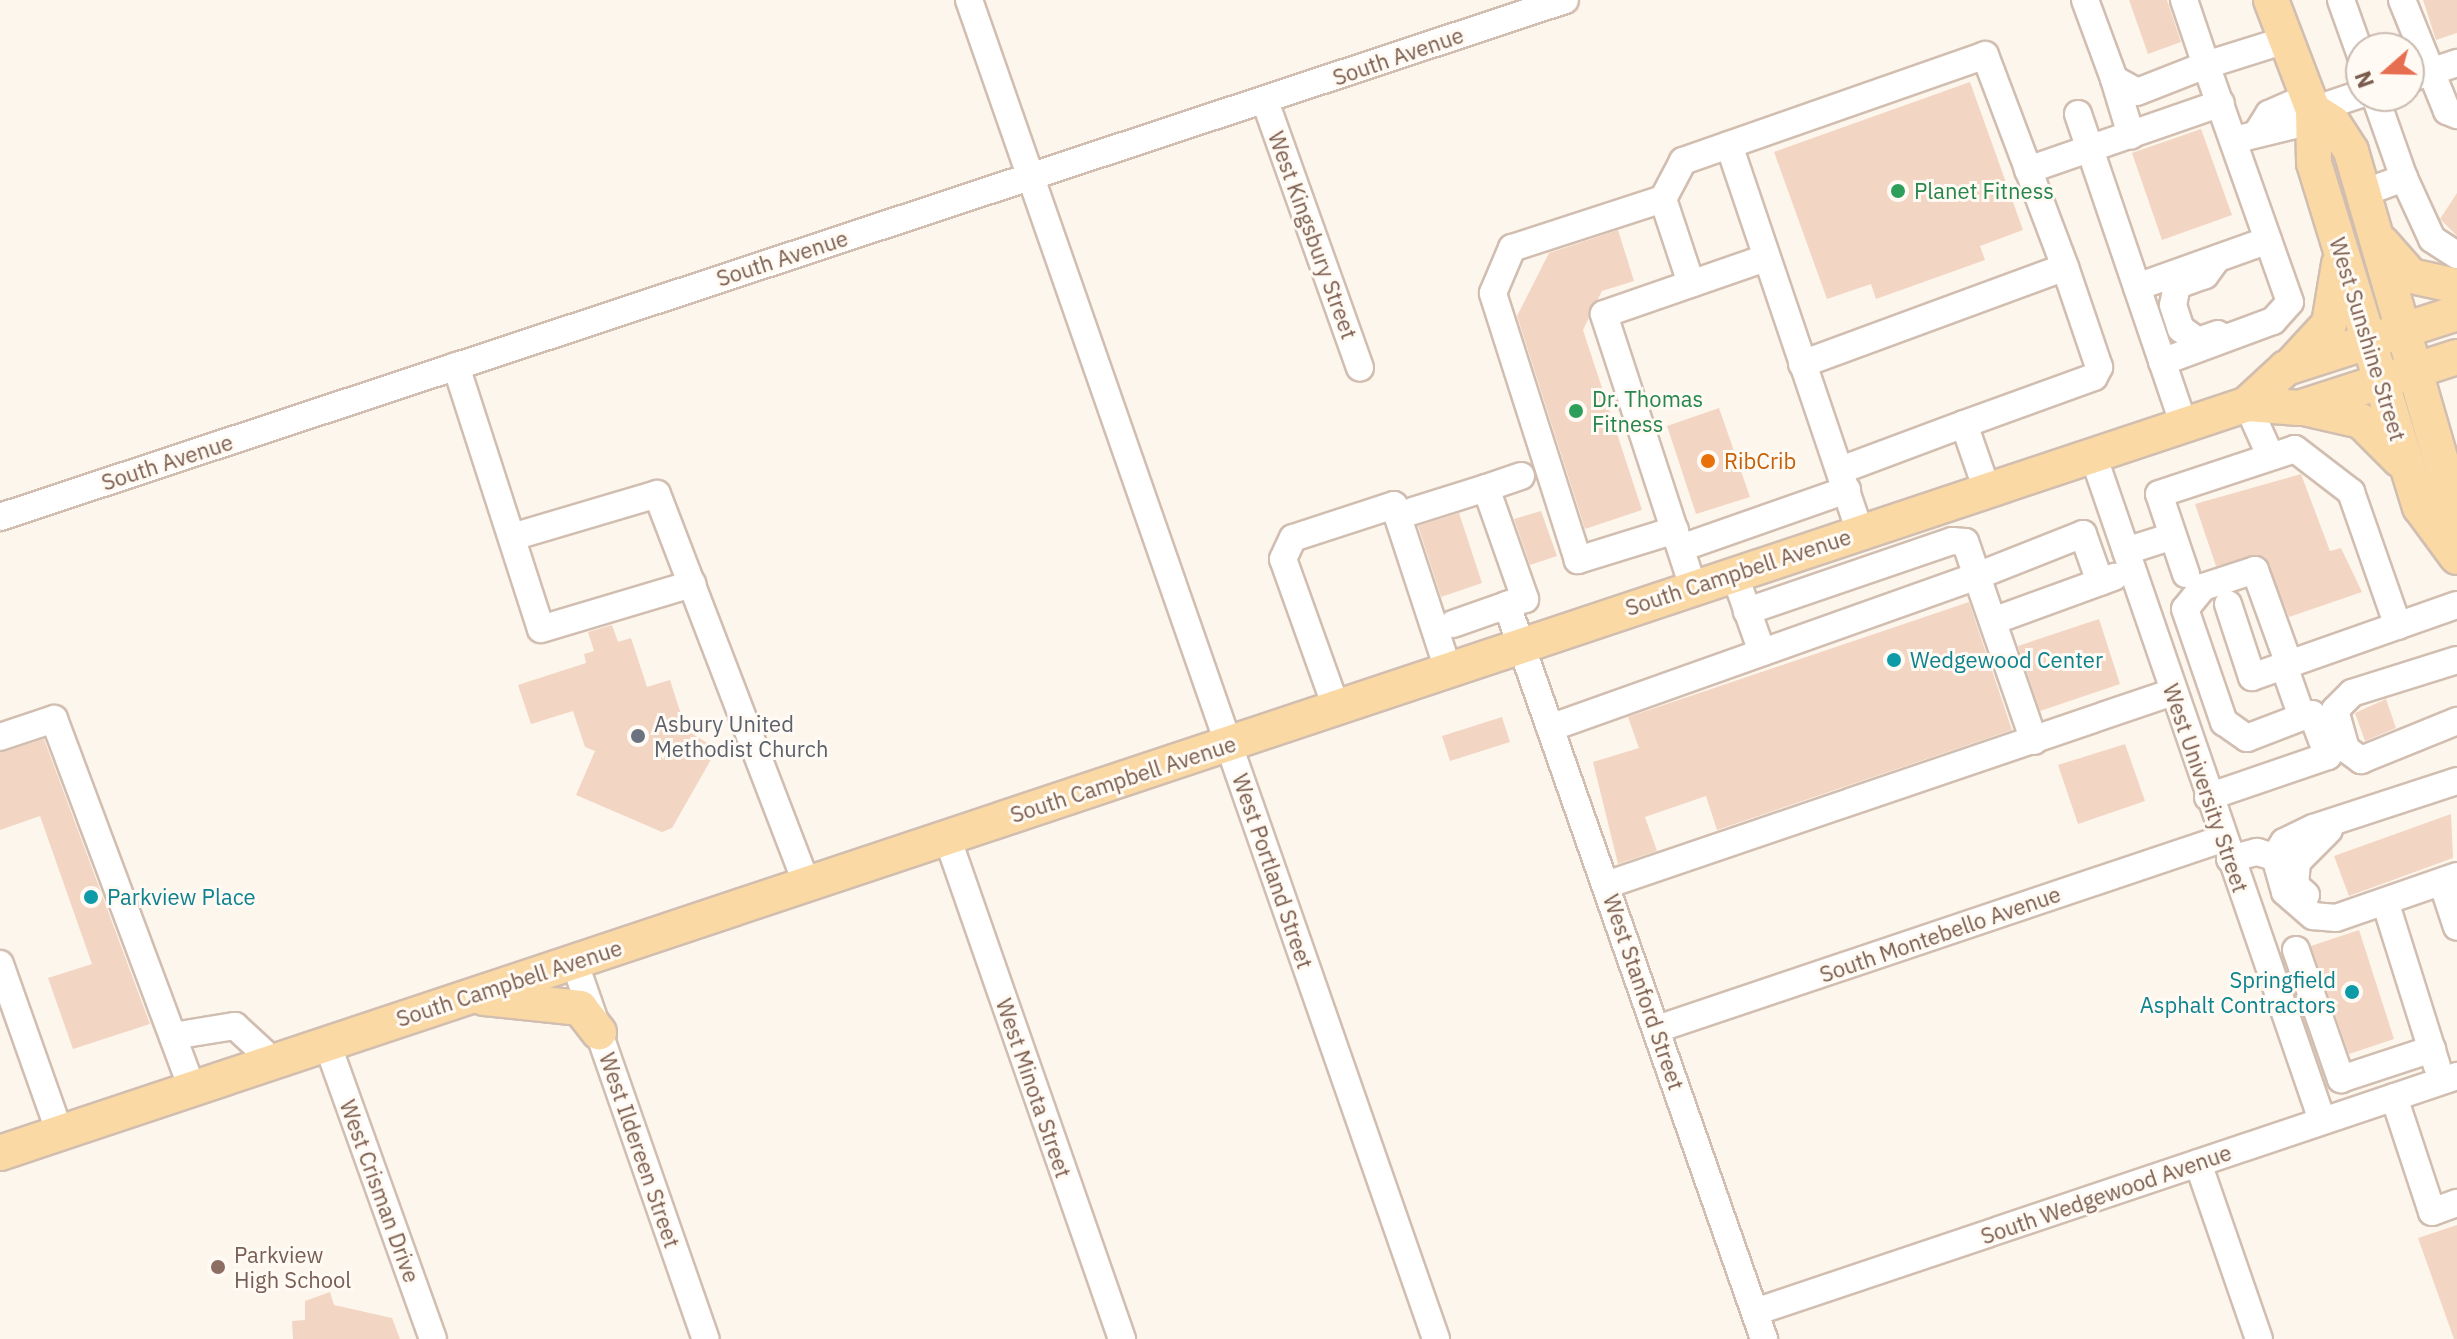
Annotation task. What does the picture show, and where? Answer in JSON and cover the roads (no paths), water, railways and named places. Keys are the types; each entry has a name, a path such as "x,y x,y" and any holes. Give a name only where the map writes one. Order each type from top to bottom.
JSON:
{"main road":[{"name":"West Sunshine Street","path":"2271,0 2311,109 2314,163 2410,475 2433,530 2457,557"},
{"name":"West Sunshine Street","path":"2311,109 2333,123 2351,151 2457,515"},
{"path":"2375,232 2411,276 2457,286"},
{"path":"2286,368 2329,324 2340,284 2339,244"},
{"name":"South Campbell Avenue","path":"2247,404 2286,368 2457,313"},
{"name":"South Campbell Avenue","path":"0,1153 2247,404 2299,408 2457,357"},
{"path":"2299,408 2361,421 2382,435 2410,475"},
{"path":"468,997 580,1008 599,1032"}],"street":[{"name":"West Portland Street","path":"969,0 1436,1339"},
{"name":"South Avenue","path":"0,517 1265,101 1500,10 1565,0"},
{"path":"2085,0 2131,135"},
{"path":"2162,362 2251,330 2290,302 2184,0"},
{"path":"2341,0 2352,32"},
{"path":"2402,0 2409,32"},
{"path":"2114,79 2137,92 2206,65 2286,40"},
{"path":"1985,55 2028,170 2095,348 2094,377 1964,424 1844,480 1678,539 1578,560 1493,293 1512,248 1663,199 1683,161 1985,55"},
{"path":"2425,74 2457,63"},
{"path":"2425,84 2447,111 2457,115"},
{"path":"2234,140 2345,99"},
{"name":"West Kingsbury Street","path":"1265,101 1360,368"},
{"path":"2028,170 2221,103"},
{"path":"2381,112 2404,178 2432,239 2457,255"},
{"path":"2078,114 2184,425"},
{"path":"1729,145 1860,531"},
{"path":"2363,193 2404,178"},
{"path":"1663,199 1691,283"},
{"path":"2137,287 2268,240"},
{"path":"1693,587 1604,314 1766,258"},
{"path":"2216,260 2205,275 2177,285 2173,305 2181,329 2198,341 2232,328 2251,330"},
{"path":"1802,364 2065,267"},
{"path":"456,366 537,622 548,629 692,584"},
{"path":"2247,404 2270,455"},
{"path":"1964,424 1987,490"},
{"path":"2186,574 2159,494 2295,449 2351,492 2398,626"},
{"name":"West University Street","path":"2093,455 2208,797 2322,1120"},
{"path":"1413,511 1521,476"},
{"path":"1453,624 1525,599 1486,488"},
{"path":"512,537 652,492 692,584 807,884"},
{"path":"1336,707 1283,559 1293,538 1394,505 1448,669"},
{"path":"1550,728 1977,576 2116,522"},
{"path":"2083,534 2100,582"},
{"path":"1993,621 2100,582 2173,536"},
{"path":"1747,611 1952,541 1965,542 2034,741"},
{"path":"2302,717 2255,570 2203,587 2185,609 2224,722 2247,738 2312,714 2361,760 2457,721"},
{"path":"1734,573 1762,652"},
{"path":"2228,604 2252,677 2457,605"},
{"name":"West Stanford Street","path":"1507,605 1764,1339"},
{"path":"2208,797 2328,756 2335,710 2342,698 2457,660"},
{"path":"1606,885 2173,692"},
{"path":"0,737 54,719 192,1089"},
{"path":"2452,873 2336,918 2313,916 2285,892 2275,857 2284,842 2340,819 2457,781"},
{"path":"2340,819 2297,862 2295,885 2328,901 2452,873"},
{"name":"West Minota Street","path":"947,837 1122,1339"},
{"name":"South Montebello Avenue","path":"1657,1029 2226,849 2275,857"},
{"path":"2452,873 2457,927"},
{"path":"2389,914 2432,1049 2452,1083"},
{"path":"2296,950 2341,1079 2432,1049"},
{"name":"West Ildereen Street","path":"574,961 706,1339"},
{"path":"0,964 4,989 60,1133"},
{"path":"2290,1030 2320,1019"},
{"path":"173,1036 235,1026 273,1061"},
{"name":"West Crisman Drive","path":"327,1043 433,1339"},
{"name":"South Wedgewood Avenue","path":"1755,1312 2322,1120 2394,1097 2452,1083"},
{"path":"2394,1097 2432,1212 2457,1203"},
{"path":"2198,1163 2259,1339"}],"place":[{"name":"Planet Fitness","path":"1898,191"},
{"name":"Dr. Thomas Fitness","path":"1576,411"},
{"name":"RibCrib","path":"1708,461"},
{"name":"Wedgewood Center","path":"1894,660"},
{"name":"Asbury United Methodist Church","path":"638,736"},
{"name":"Parkview Place","path":"91,897"},
{"name":"Springfield Asphalt Contractors","path":"2352,992"},
{"name":"Parkview High School","path":"218,1267"}]}
